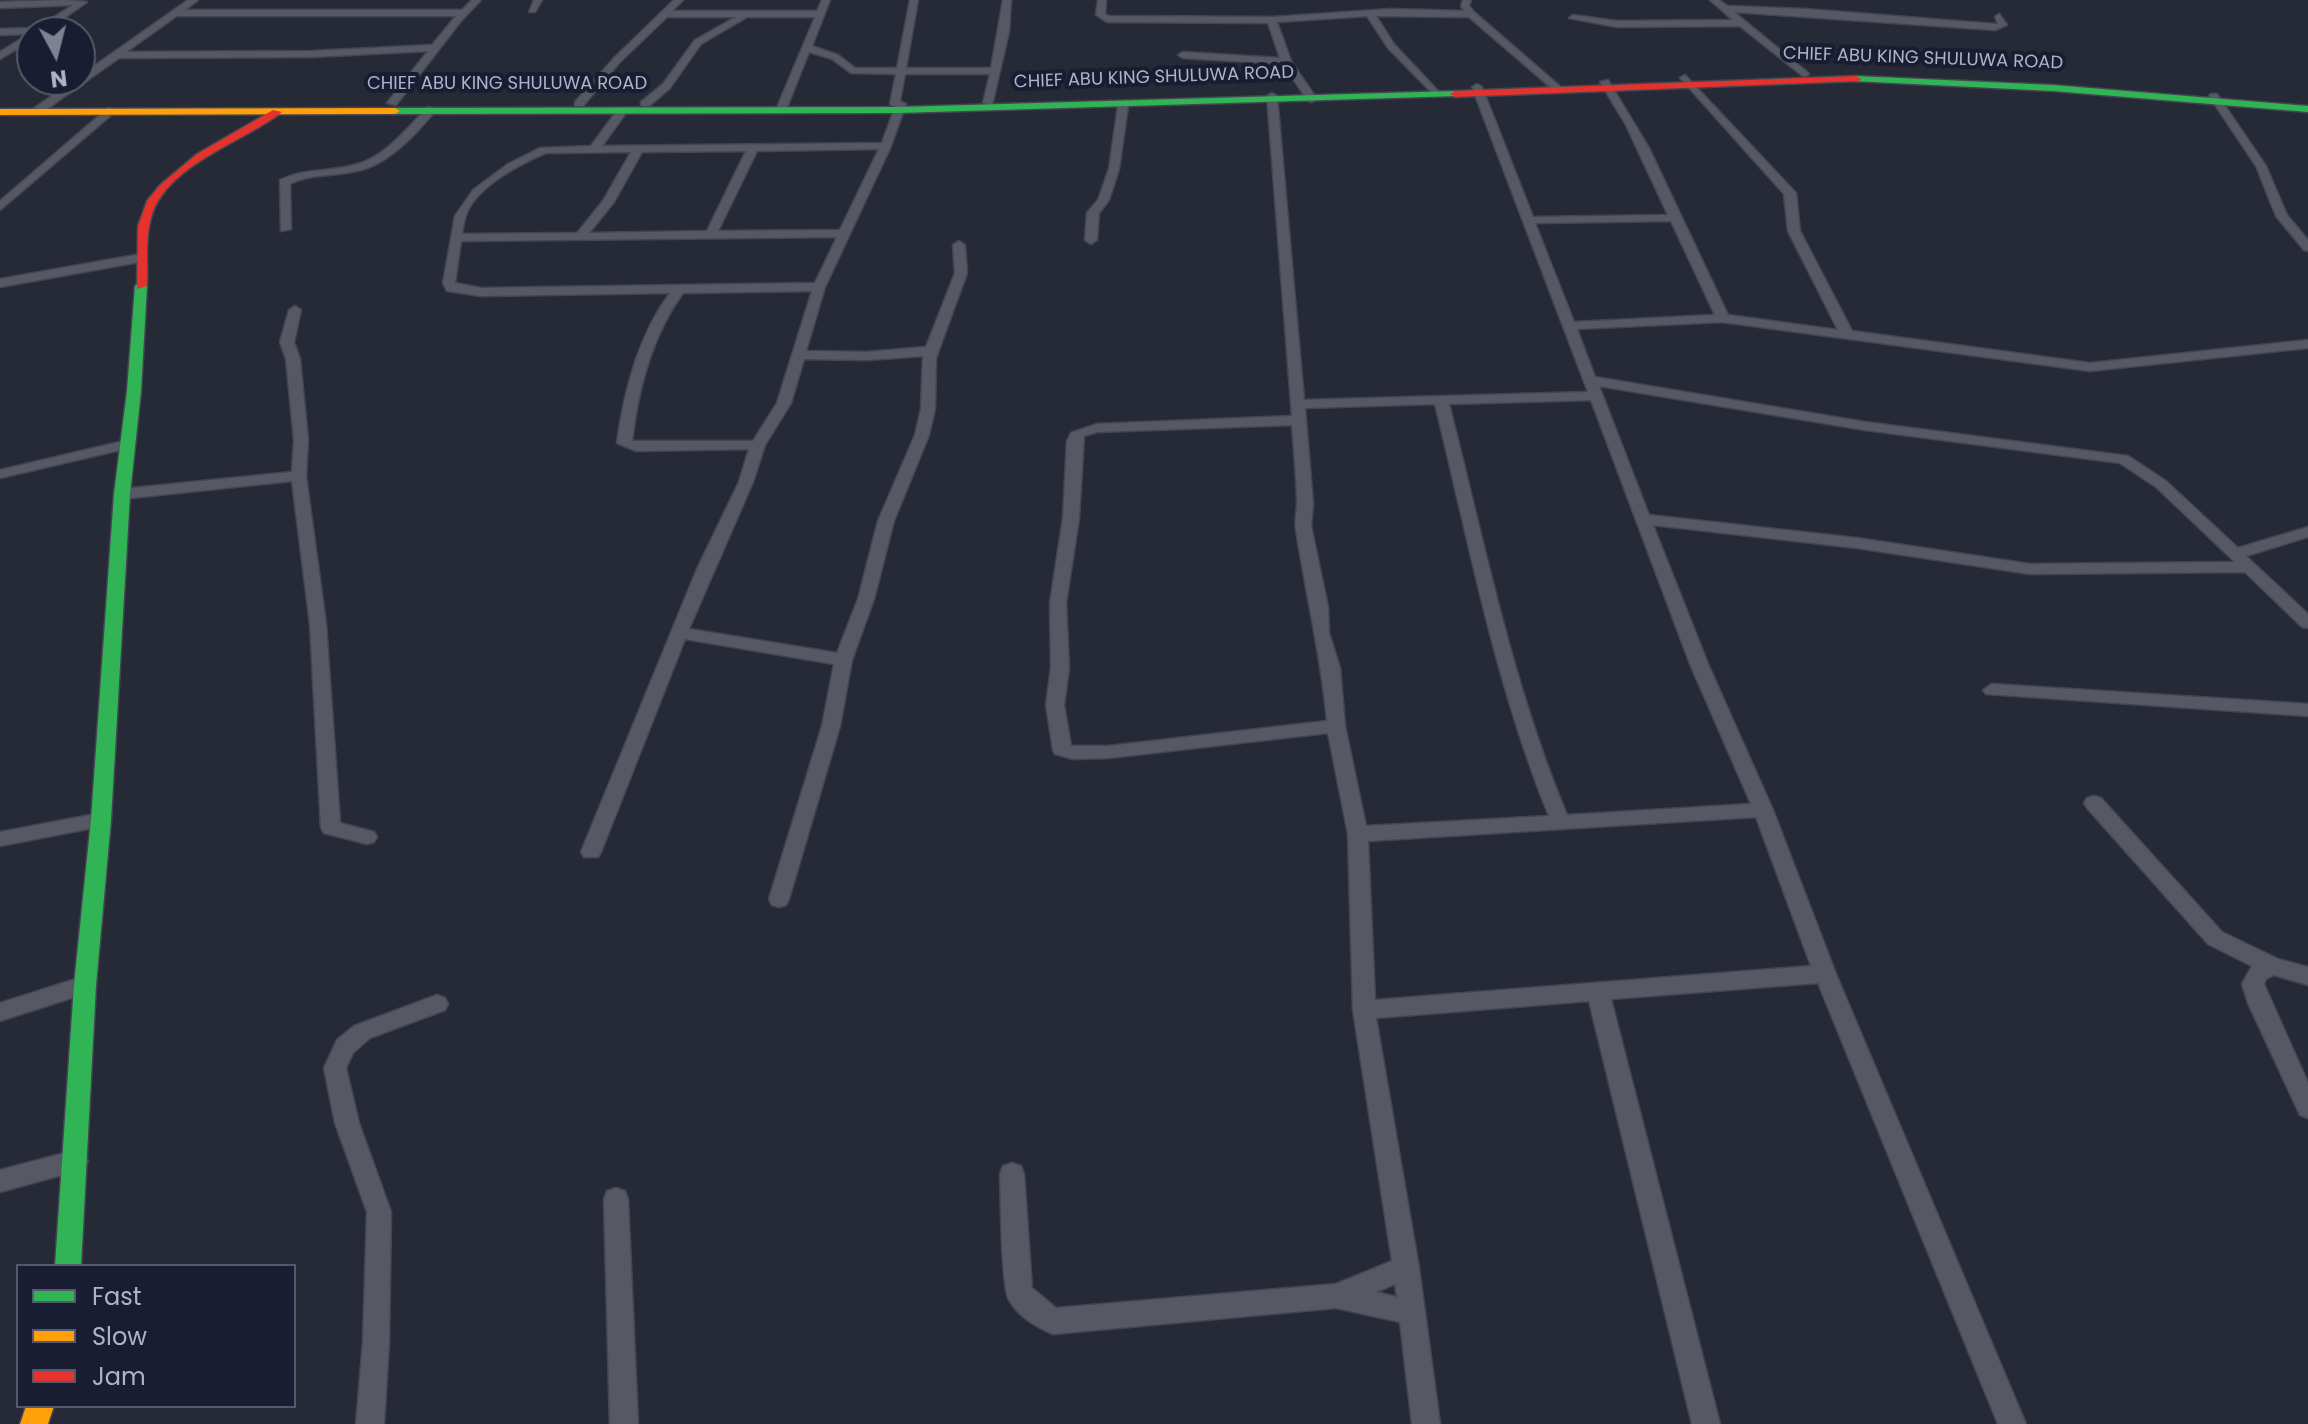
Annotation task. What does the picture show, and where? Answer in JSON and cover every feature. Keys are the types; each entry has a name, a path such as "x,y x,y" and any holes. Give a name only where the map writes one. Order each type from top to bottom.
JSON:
{"street":[{"path":"41,108 194,0"},
{"path":"250,14 262,0"},
{"path":"354,13 368,0"},
{"path":"392,103 463,13 477,0"},
{"path":"532,10 538,0"},
{"path":"579,104 617,60 679,0"},
{"path":"0,112 41,108 271,111 782,107 826,0"},
{"path":"591,852 679,633 746,482 758,445 784,403 819,287 886,146 898,106 899,71 914,0"},
{"path":"988,103 1004,32 1007,0"},
{"path":"1102,0 1100,16 1107,19 1272,20 1426,11 1471,14"},
{"path":"1467,0 1465,6 1471,14 1555,86"},
{"path":"1714,0 1804,74"},
{"path":"0,5 85,1"},
{"path":"62,16 85,1"},
{"path":"1725,9 1995,27 2003,25 1999,17"},
{"path":"179,13 463,13"},
{"path":"665,14 820,14"},
{"path":"645,104 667,86 698,42 745,14"},
{"path":"1370,14 1391,46 1434,91"},
{"path":"1573,18 1617,24 1741,23"},
{"path":"1272,20 1286,61 1310,96"},
{"path":"119,55 312,54 437,48"},
{"path":"807,48 835,57 854,71 994,71"},
{"path":"1183,55 1286,61"},
{"name":"CHIEF ABU KING SHULUWA ROAD","path":"0,106 271,111 392,103 898,106 1272,98 1804,74 2044,82 2308,106"},
{"path":"1687,81 1860,79 2216,99 2261,166 2282,216 2308,247"},
{"path":"1687,81 1790,193 1794,231 1846,333"},
{"path":"1607,84 1662,184 1698,268 1718,298 1722,318"},
{"path":"1478,90 1699,664 1763,810 1825,974 2012,1424"},
{"path":"898,106 1123,106 1272,98 1305,504 1303,526 1320,607 1321,633 1336,697 1336,726 1358,834 1364,1010 1406,1268 1426,1424"},
{"path":"1091,240 1093,213 1103,200 1114,169 1123,106"},
{"path":"285,229 284,182 304,174 353,169 375,161 432,109"},
{"path":"0,207 112,110"},
{"path":"595,148 623,110"},
{"path":"68,1264 85,985 101,820 122,494 134,391 145,215 157,196 189,165 271,111"},
{"path":"712,232 754,146"},
{"path":"819,287 459,291 451,288 449,283 461,215 469,201 521,161 544,150 886,146"},
{"path":"581,235 608,202 638,149"},
{"path":"1530,220 1675,218"},
{"path":"457,238 712,232 844,233"},
{"path":"779,899 831,726 843,660 866,599 886,521 922,435 928,409 931,351 961,273 959,245"},
{"path":"0,283 141,258"},
{"path":"679,289 660,313 628,408 624,443 632,447 758,445"},
{"path":"295,310 287,342 293,359 301,440 299,476 316,610 331,828 367,837"},
{"path":"1568,326 1722,318 2090,367 2308,344"},
{"path":"797,355 867,356 931,351"},
{"path":"1336,726 1108,752 1073,753 1065,752 1059,746 1055,705 1060,668 1058,603 1071,518 1074,441 1078,433 1097,428 1593,388 2123,459 2144,470 2308,623"},
{"path":"1441,400 1514,690 1536,762 1560,820"},
{"path":"0,474 128,444"},
{"path":"122,494 299,476"},
{"path":"1642,519 1857,543 2030,569 2250,567"},
{"path":"2236,554 2308,532"},
{"path":"679,633 843,660"},
{"path":"1992,690 2308,710"},
{"path":"2094,803 2207,930 2227,944 2272,966 2308,976"},
{"path":"1358,834 1763,810"},
{"path":"0,839 101,820"},
{"path":"2272,966 2258,973 2253,984 2308,1108"},
{"path":"1364,1010 1825,974"},
{"path":"0,1012 85,985"},
{"path":"1598,992 1706,1424"},
{"path":"370,1424 376,1342 379,1212 347,1123 335,1068 345,1047 362,1032 437,1004"},
{"path":"0,1181 76,1161"},
{"path":"1012,1174 1019,1293 1030,1306 1053,1321 1336,1296 1406,1268"},
{"path":"616,1199 624,1424"},
{"path":"1336,1296 1411,1312"}],"traffic: fast":[{"path":"1856,79 2053,88 2308,109"},
{"path":"395,111 899,110 1455,94"},
{"path":"68,1264 85,985 101,820 122,494 134,391 141,286"}],"traffic: slow":[{"path":"0,112 395,111"},
{"path":"34,1424 39,1408"}],"traffic: jam":[{"path":"1455,94 1856,79"},
{"path":"141,286 144,226 151,203 181,172 201,157 277,112"}]}
